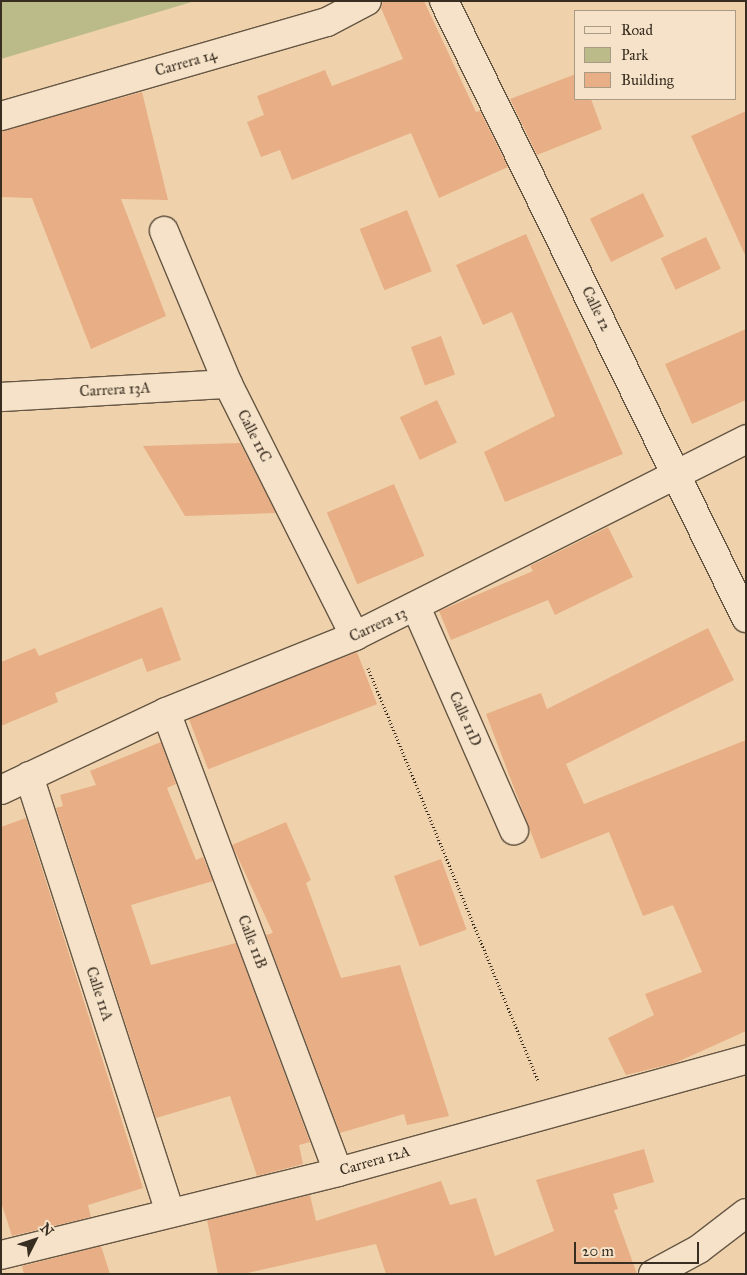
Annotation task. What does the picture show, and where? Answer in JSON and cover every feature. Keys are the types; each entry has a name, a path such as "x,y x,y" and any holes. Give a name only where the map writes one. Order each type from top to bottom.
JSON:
{"street":[{"name":"Carrera 14","path":"1,116 327,22 367,1"},
{"name":"Calle 12","path":"444,1 677,472 746,618"},
{"name":"Calle 11C","path":"164,231 228,384 355,636"},
{"name":"Carrera 13A","path":"1,396 228,384"},
{"name":"Carrera 13","path":"1,790 166,712 355,636 416,607 677,472 746,439"},
{"name":"Calle 11D","path":"416,607 514,830"},
{"name":"Calle 11B","path":"166,712 338,1172"},
{"name":"Calle 11A","path":"29,776 170,1212"},
{"name":"Carrera 12A","path":"1,1255 338,1172 551,1111 746,1060"},
{"path":"653,1274 699,1249 746,1213"}],"path":[{"path":"355,636 551,1111"}],"green space":[{"path":"1,1 195,1 1,59"}],"building":[{"path":"383,1 424,1 476,112 480,111 508,167 439,198 411,133 292,180 280,150 261,157 247,122 264,115 257,96 325,70 332,86 403,59 381,8"},
{"path":"574,75 574,100 591,100 602,129 537,155 510,99"},
{"path":"142,92 168,200 121,199 166,316 91,349 32,198 1,197 1,131"},
{"path":"746,111 746,257 691,136"},
{"path":"643,193 664,236 611,262 590,219"},
{"path":"407,210 432,271 384,290 360,229"},
{"path":"526,234 623,454 505,502 484,452 555,416 512,312 483,325 456,265"},
{"path":"706,237 721,269 675,290 661,258"},
{"path":"746,329 746,400 692,424 665,364"},
{"path":"441,336 455,375 425,385 411,347"},
{"path":"437,400 457,443 420,460 400,417"},
{"path":"240,443 276,513 185,516 143,446"},
{"path":"394,484 424,556 357,584 327,513"},
{"path":"608,527 633,577 555,615 548,600 451,640 439,611 533,571 530,566"},
{"path":"162,607 181,660 147,672 142,658 55,693 58,702 1,726 1,662 35,648 39,656"},
{"path":"708,628 734,680 566,764 584,804 746,740 746,1031 675,1063 626,1075 608,1038 654,1015 645,994 702,972 673,905 643,916 609,832 541,859 486,714 541,693 547,709"},
{"path":"357,652 377,704 208,769 188,717"},
{"path":"161,742 176,784 167,788 196,860 203,857 213,881 131,905 151,965 236,943 310,1142 299,1145 303,1164 257,1176 230,1096 156,1118 56,808 63,806 60,795 96,785 90,771"},
{"path":"26,818 143,1188 88,1205 91,1217 12,1236 1,1202 1,827"},
{"path":"286,822 311,880 306,883 341,978 400,965 449,1116 407,1125 404,1114 340,1133 266,935 273,933 232,845"},
{"path":"441,859 467,929 420,947 394,876"},
{"path":"644,1149 654,1182 613,1194 618,1209 614,1210 637,1274 386,1274 376,1244 243,1274 218,1274 207,1220 310,1195 316,1221 441,1181 450,1205 476,1198 495,1256 554,1231 536,1180"},
{"path":"101,1246 110,1274 24,1274 22,1266"}]}
